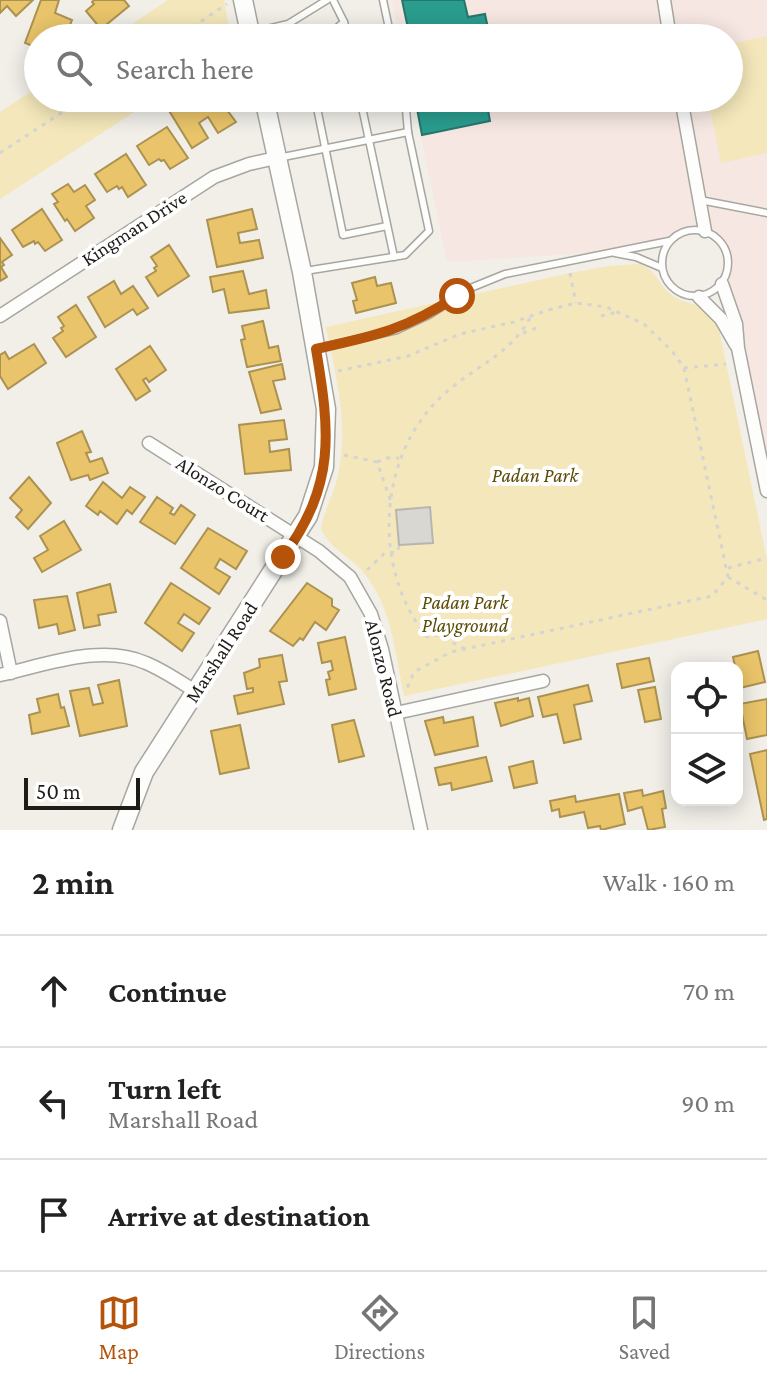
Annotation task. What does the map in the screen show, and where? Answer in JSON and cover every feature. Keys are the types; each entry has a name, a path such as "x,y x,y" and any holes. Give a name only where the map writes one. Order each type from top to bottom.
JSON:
{"street":[{"path":"664,0 668,24"},
{"path":"235,2 246,24"},
{"name":"Marshall Road","path":"122,830 144,772 308,516 317,494 327,449 326,409 316,349 267,112"},
{"path":"684,112 705,231"},
{"name":"Kingman Drive","path":"0,316 214,177 276,158"},
{"path":"722,284 736,324 738,348 767,491"},
{"path":"699,297 721,319 738,348"},
{"name":"Alonzo Court","path":"149,443 296,537"},
{"name":"Alonzo Road","path":"296,537 341,568 366,601 402,712 421,830"},
{"path":"0,621 6,674 94,655 122,656 145,662 195,691"},
{"path":"402,712 543,681"}],"lane":[{"path":"288,24 330,0 344,22 342,24"},
{"path":"383,0 388,24"},
{"path":"318,112 343,235 387,226"},
{"path":"363,112 394,257"},
{"path":"302,272 405,255 429,231 406,112"},
{"path":"276,158 408,132"},
{"path":"700,200 767,213"},
{"path":"316,349 397,330 429,315 473,287 505,274 669,241 688,231 705,231 720,240 729,266 722,284 699,297 675,290 662,268 662,258 669,241"},
{"path":"607,252 636,257 662,268"}],"path":[{"path":"199,24 235,2"},
{"path":"0,153 63,112"},
{"path":"570,273 576,303"},
{"path":"338,371 408,356 460,334 576,303 606,307 644,324 672,351 684,368 728,577 767,600"},
{"path":"601,316 617,312"},
{"path":"522,334 532,316"},
{"path":"465,649 437,635 427,637 403,602 394,573 389,531 399,458 420,420 442,396 522,334 542,326"},
{"path":"684,368 726,364"},
{"path":"344,455 377,462 399,458"},
{"path":"377,462 392,504"},
{"path":"382,476 395,477"},
{"path":"367,570 385,553 398,552 399,545"},
{"path":"726,568 767,558"},
{"path":"402,712 404,696 414,672 434,660 465,649 712,596 728,577"}],"shaded area":[{"path":"392,0 767,0 767,459 719,239 695,229 680,233 669,241 607,252 447,262 416,112 743,112 743,24 397,24"}],"green space":[{"path":"168,0 224,0 228,24 132,24"},
{"path":"767,36 767,153 721,163 711,112 743,112 743,41"},
{"path":"24,96 24,112 134,112 0,199 0,112"},
{"name":"Padan Park","path":"640,264 649,269 675,297 702,308 714,319 719,329 767,560 767,619 404,696 391,631 373,585 358,566 329,541 321,528 338,475 342,438 340,401 326,327 570,273"}],"building: Homes":[{"path":"0,0 33,0 16,16 7,6 0,13"},
{"path":"41,0 59,0 55,13 72,20 70,24 32,24"},
{"path":"124,0 129,6 107,24 97,24 86,11 94,4 92,2"},
{"path":"170,112 228,112 236,122 218,133 208,117 199,123 208,138 192,148"},
{"path":"167,127 188,158 170,169 164,160 159,159 149,165 137,146"},
{"path":"126,154 146,185 128,197 122,187 119,189 117,186 107,192 95,174"},
{"path":"68,184 74,192 85,185 95,200 86,206 94,218 75,231 54,204 58,202 52,194"},
{"path":"42,209 62,240 45,251 34,241 23,247 12,230"},
{"path":"252,209 257,229 238,233 240,243 259,240 263,258 217,267 207,220"},
{"path":"0,238 12,255 2,262 4,265 1,267 7,277 0,281"},
{"path":"169,245 189,276 158,296 146,277 156,271 154,268 157,266 151,257"},
{"path":"243,271 249,294 266,290 269,308 229,313 224,289 213,292 210,277"},
{"path":"375,277 377,286 391,283 396,303 356,313 353,301 357,300 352,283"},
{"path":"114,281 121,294 133,286 148,308 137,315 133,309 105,327 88,297"},
{"path":"76,305 96,337 66,357 53,338 63,331 61,328 64,326 58,317"},
{"path":"263,321 269,348 278,346 281,361 247,367 241,340 245,339 242,326"},
{"path":"34,344 46,363 8,389 0,376 0,355 5,352 9,359"},
{"path":"150,346 166,370 149,382 146,378 143,380 150,391 136,400 116,369"},
{"path":"282,364 285,379 273,381 281,409 261,413 249,372"},
{"path":"284,420 287,439 269,441 270,452 289,449 291,470 245,474 239,425"},
{"path":"82,431 91,452 86,453 90,462 102,458 108,473 90,480 88,475 71,480 57,443"},
{"path":"29,477 51,503 28,529 16,517 22,510 10,498"},
{"path":"103,482 122,498 130,487 145,497 132,514 127,510 117,524 100,511 98,515 86,506"},
{"path":"157,497 173,508 170,513 174,515 181,505 195,515 175,544 140,522"},
{"path":"64,521 81,550 42,572 34,558 48,550 40,536"},
{"path":"208,528 247,551 236,569 220,559 215,568 230,577 219,594 181,568"},
{"path":"171,583 210,608 199,624 184,614 178,623 194,633 182,651 145,623"},
{"path":"307,583 332,599 332,606 339,610 326,630 315,622 303,640 300,638 293,646 270,631"},
{"path":"110,584 116,612 98,615 100,625 84,628 77,593"},
{"path":"67,596 75,630 59,634 57,624 39,628 34,600"},
{"path":"345,637 356,689 329,695 326,680 330,679 328,672 333,670 331,661 322,663 318,643"},
{"path":"758,651 765,682 743,687 743,662 734,662 733,657"},
{"path":"282,655 287,681 279,682 284,704 238,714 234,696 253,692 253,688 247,689 244,673 260,667 259,659"},
{"path":"649,658 654,681 622,688 617,664"},
{"path":"119,680 127,726 80,736 70,691 89,688 93,705 103,703 98,685"},
{"path":"588,685 592,701 574,705 581,739 564,743 557,714 543,717 538,697"},
{"path":"655,687 661,719 645,722 638,690"},
{"path":"58,694 69,726 32,734 29,715 40,712 37,699"},
{"path":"518,698 518,701 529,698 533,716 501,726 495,703"},
{"path":"767,699 767,735 747,739 743,703"},
{"path":"443,717 444,723 473,717 478,746 435,755 425,721"},
{"path":"354,720 364,756 339,762 332,725"},
{"path":"240,725 249,768 220,774 211,731"},
{"path":"767,750 767,819 764,820 750,754"},
{"path":"486,757 492,781 452,790 451,783 439,785 435,768"},
{"path":"533,761 537,783 514,788 509,767"},
{"path":"642,790 643,796 663,791 665,827 648,830 642,807 628,811 624,793"},
{"path":"619,794 625,824 601,830 600,826 588,828 584,812 560,817 559,809 552,811 550,801 575,796 576,802"}],"building: Schools":[{"path":"402,0 464,0 468,17 485,14 487,24 407,24"},
{"path":"418,112 488,112 490,121 422,135"}],"building: Other":[{"path":"430,507 433,543 399,545 396,510"}],"route":[{"path":"283,557 308,516 317,494 327,449 326,409 316,349 397,330 429,315 457,296"}],"park label":[{"name":"Padan Park Playground","path":"465,614"}]}
